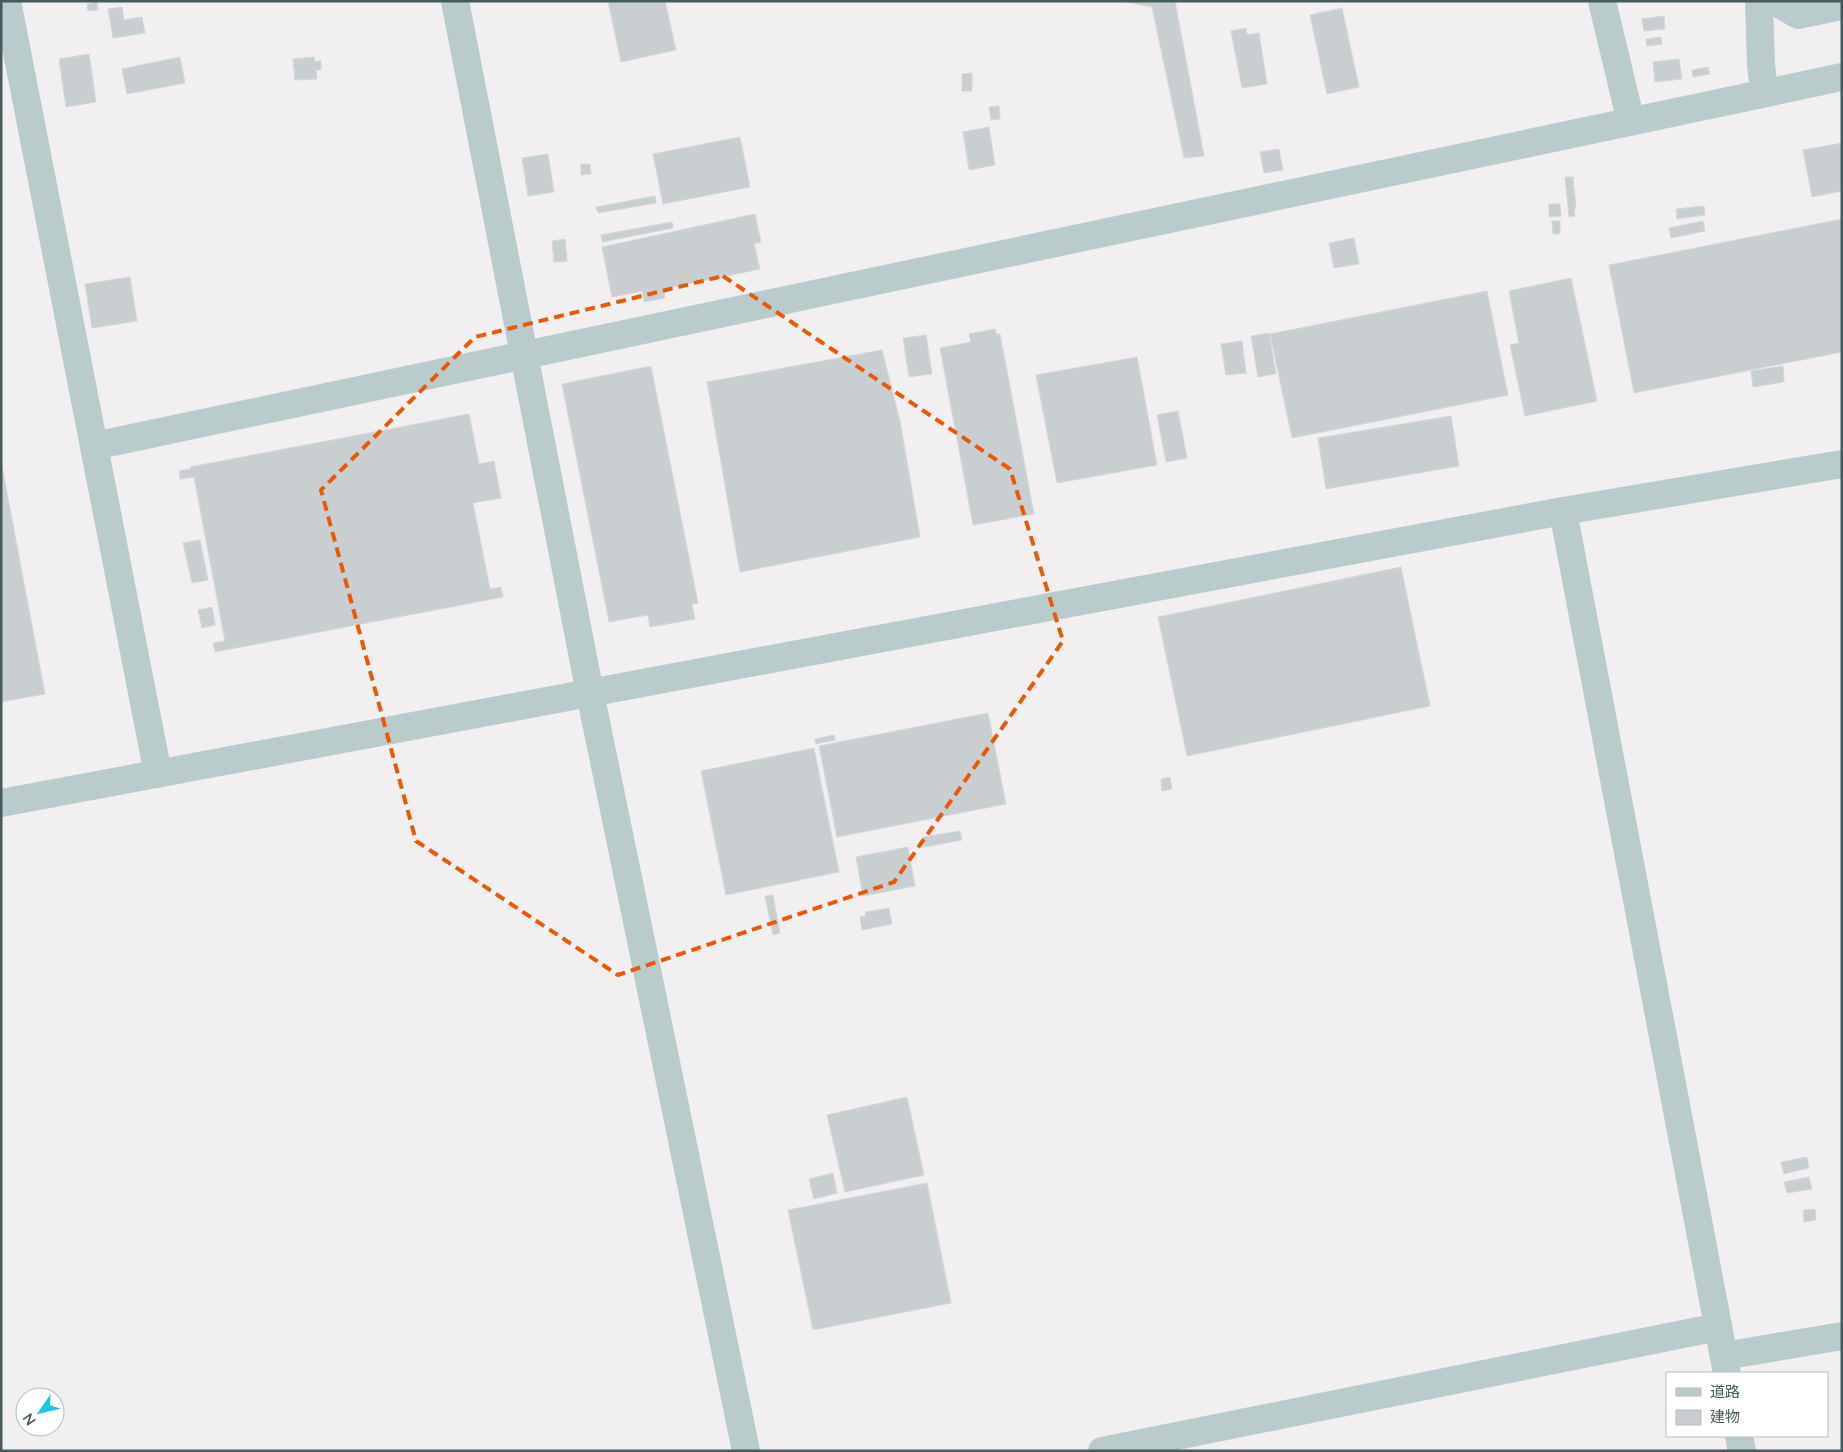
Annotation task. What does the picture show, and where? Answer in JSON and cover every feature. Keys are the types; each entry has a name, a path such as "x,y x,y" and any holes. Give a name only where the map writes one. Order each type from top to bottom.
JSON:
{"lane":[{"path":"6,1 158,774"},
{"path":"455,1 590,693 746,1451"},
{"path":"1602,1 1631,122"},
{"path":"1759,1 1764,94"},
{"path":"1774,1 1798,15 1842,6"},
{"path":"94,446 1842,77"},
{"path":"1,803 1564,511 1842,464"},
{"path":"1564,511 1726,1365 1842,1336"},
{"path":"1102,1451 1718,1327"},
{"path":"1739,1437 1742,1451"}],"highlighted area":[{"path":"723,276 1010,469 1063,641 894,882 618,975 416,841 321,490 475,337"}],"building":[{"path":"608,1 665,1 676,50 621,62"},
{"path":"1122,1 1175,1 1204,156 1184,158 1152,7"},
{"path":"97,2 98,10 88,11 87,4"},
{"path":"122,7 124,20 142,17 145,33 113,38 108,9"},
{"path":"1342,8 1359,87 1327,94 1310,15"},
{"path":"1664,16 1665,29 1644,31 1642,19"},
{"path":"1246,28 1247,35 1259,33 1267,84 1242,88 1231,31"},
{"path":"1661,37 1662,44 1647,46 1646,39"},
{"path":"89,54 96,102 66,107 59,59"},
{"path":"180,57 185,83 127,94 122,69"},
{"path":"314,57 315,62 321,61 321,70 316,70 317,79 295,80 293,59"},
{"path":"1679,59 1682,79 1655,82 1653,62"},
{"path":"1708,67 1710,74 1693,77 1692,70"},
{"path":"972,73 972,91 962,91 962,74"},
{"path":"999,106 1000,119 991,120 989,107"},
{"path":"989,127 995,165 969,170 963,132"},
{"path":"740,137 750,187 663,204 653,154"},
{"path":"1842,143 1842,191 1812,197 1803,150"},
{"path":"1279,149 1283,170 1264,173 1260,152"},
{"path":"548,154 554,192 528,196 522,158"},
{"path":"581,164 590,164 591,174 581,175"},
{"path":"1565,177 1573,177 1575,216 1569,217"},
{"path":"655,196 656,203 598,213 596,207"},
{"path":"1549,204 1560,204 1561,216 1549,217"},
{"path":"1704,206 1705,215 1677,219 1676,209"},
{"path":"755,214 761,242 754,244 760,269 664,289 665,298 644,302 642,291 612,297 602,247"},
{"path":"1842,219 1842,352 1634,393 1609,265"},
{"path":"1552,221 1560,221 1560,234 1553,234"},
{"path":"1703,221 1705,231 1671,238 1669,228"},
{"path":"672,222 673,228 602,242 601,235"},
{"path":"1354,238 1359,264 1334,268 1329,243"},
{"path":"565,239 567,261 554,262 552,241"},
{"path":"130,277 137,321 92,328 85,284"},
{"path":"1571,278 1597,401 1525,416 1510,345 1519,343 1509,291"},
{"path":"1487,291 1508,395 1292,438 1270,334"},
{"path":"995,329 996,334 1000,334 1034,514 973,525 940,348 971,342 969,334"},
{"path":"1269,333 1276,374 1258,377 1251,336"},
{"path":"926,335 932,374 909,377 903,338"},
{"path":"1242,341 1246,373 1226,375 1221,344"},
{"path":"882,350 900,421 920,537 740,572 707,382"},
{"path":"1137,357 1157,465 1057,483 1036,375"},
{"path":"651,366 698,603 692,604 695,619 650,627 648,615 609,622 562,384"},
{"path":"1783,366 1784,382 1753,387 1751,371"},
{"path":"1178,411 1187,458 1166,462 1157,415"},
{"path":"469,414 479,464 494,461 501,498 473,503 490,589 501,587 503,597 215,652 213,643 225,641 194,477 180,479 179,471 191,469 190,467"},
{"path":"1451,416 1459,466 1326,489 1318,438"},
{"path":"1,461 45,694 1,702"},
{"path":"200,540 208,580 192,583 183,543"},
{"path":"1401,567 1430,706 1187,756 1158,617"},
{"path":"212,607 215,625 202,628 198,610"},
{"path":"988,713 1006,804 837,837 819,746"},
{"path":"834,735 835,740 816,744 815,739"},
{"path":"814,748 839,872 726,895 701,771"},
{"path":"1170,777 1172,789 1162,791 1161,779"},
{"path":"960,831 962,840 925,847 923,837"},
{"path":"908,847 915,886 863,896 856,857"},
{"path":"773,895 780,933 773,935 765,896"},
{"path":"889,908 892,924 862,930 860,917 866,916 865,912"},
{"path":"907,1097 924,1175 845,1192 827,1115"},
{"path":"1807,1157 1809,1168 1784,1174 1781,1162"},
{"path":"833,1173 837,1193 814,1199 809,1179"},
{"path":"1809,1177 1812,1189 1787,1193 1784,1182"},
{"path":"927,1183 951,1303 813,1330 788,1210"},
{"path":"1815,1209 1816,1220 1804,1222 1803,1210"}]}
